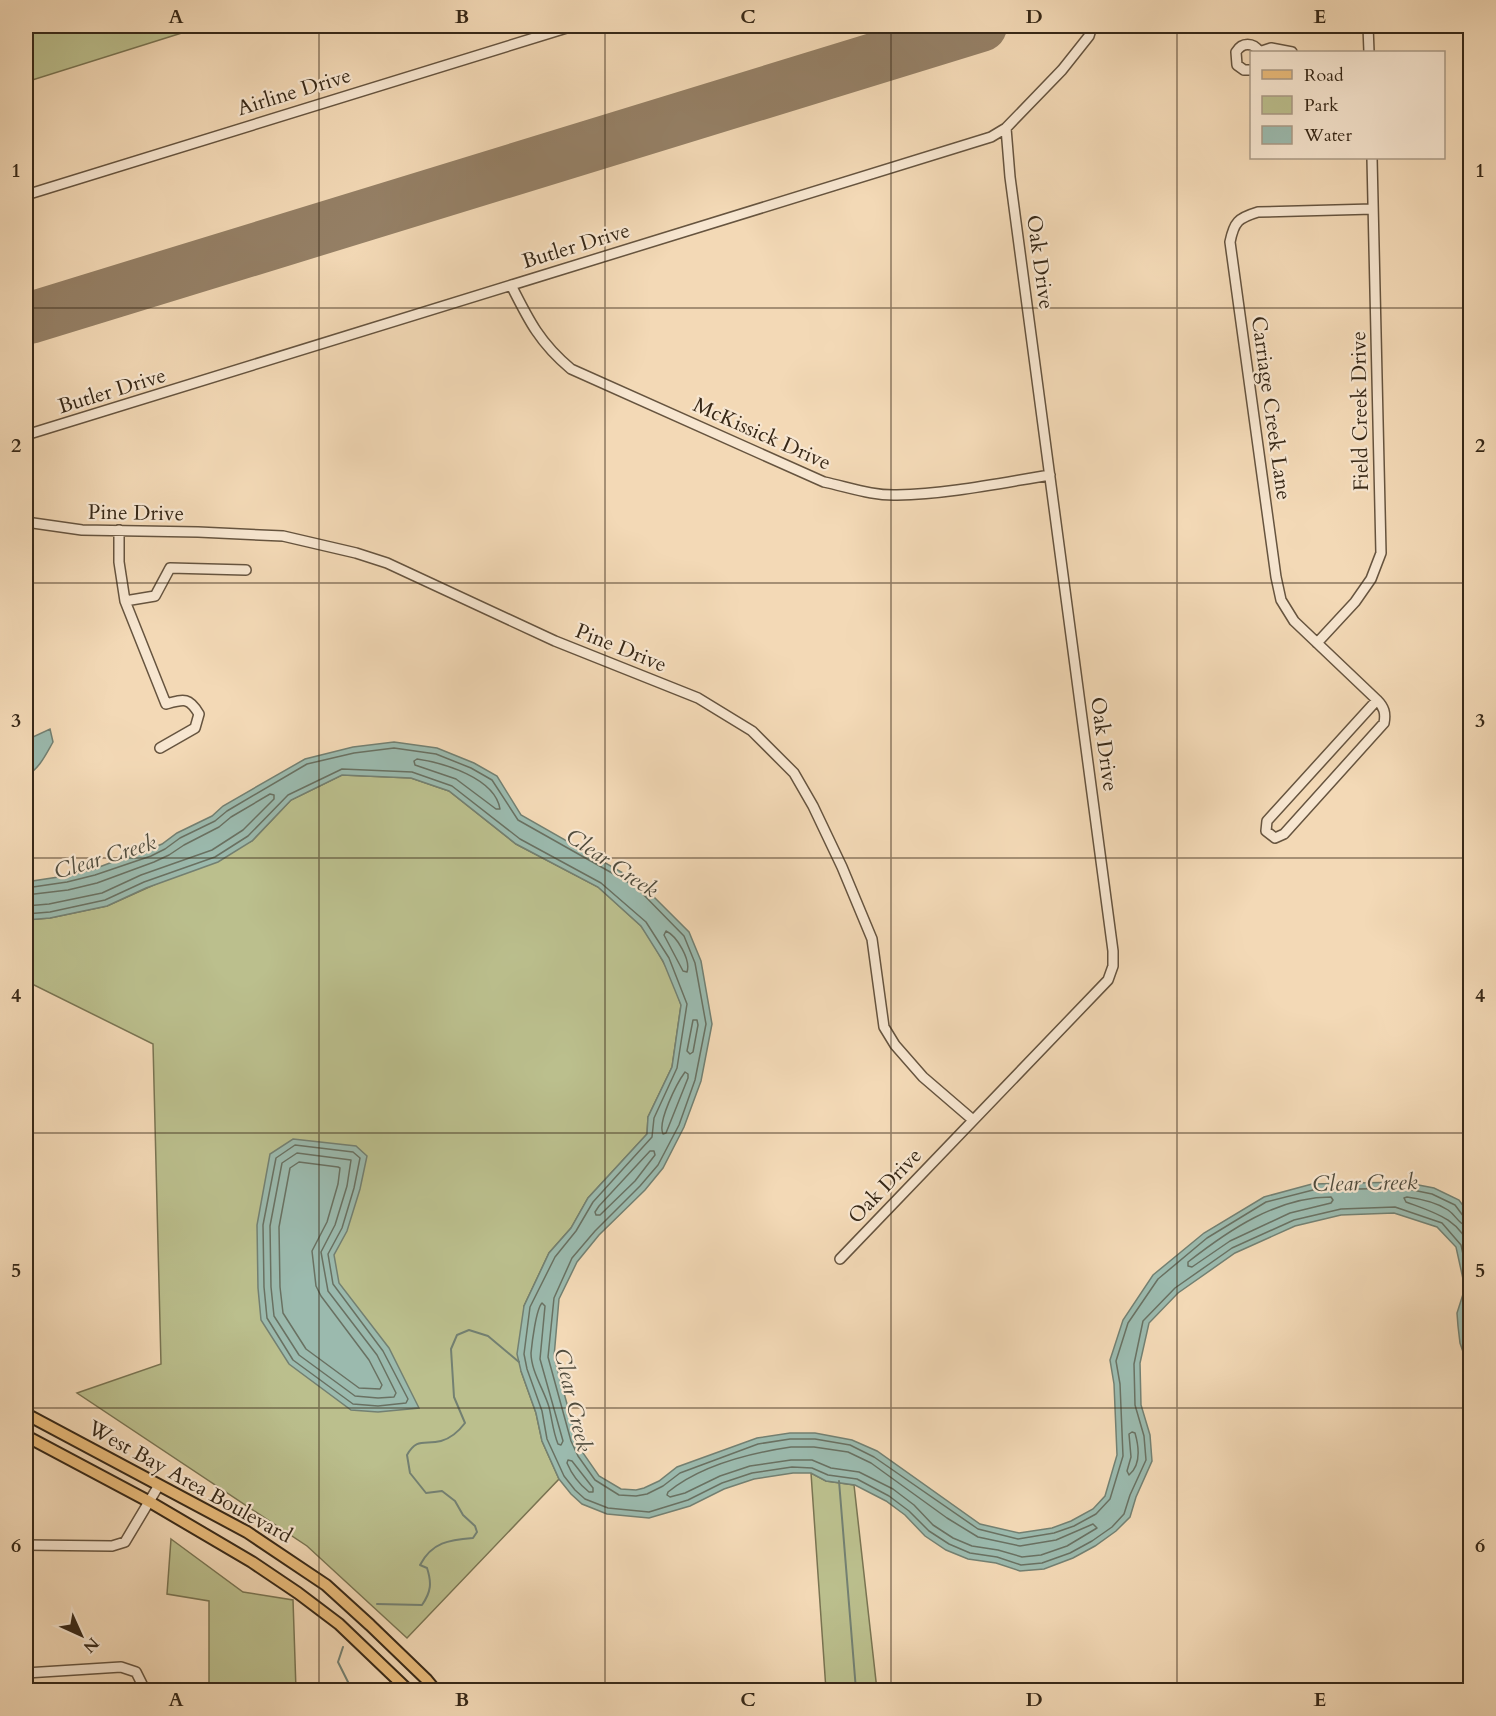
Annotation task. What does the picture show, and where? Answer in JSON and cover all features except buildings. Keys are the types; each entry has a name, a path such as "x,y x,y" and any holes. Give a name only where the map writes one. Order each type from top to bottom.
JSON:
{"main road":[{"name":"West Bay Area Boulevard","path":"26,1414 247,1532 326,1584 435,1690"},
{"name":"West Bay Area Boulevard","path":"26,1436 150,1502 252,1562 339,1624 408,1690"}],"street":[{"name":"Airline Drive","path":"26,195 573,26"},
{"name":"Butler Drive","path":"26,435 991,137 1006,128 1062,70 1089,36 1092,26"},
{"path":"1368,26 1369,51"},
{"path":"1250,70 1240,68 1235,61 1236,52 1245,45 1254,46 1258,51"},
{"path":"1262,51 1271,48 1287,51"},
{"name":"Oak Drive","path":"840,1259 1108,980 1113,966 1113,951 1010,177 1006,128"},
{"name":"Field Creek Drive","path":"1317,643 1355,602 1371,579 1381,553 1372,159"},
{"name":"Carriage Creek Lane","path":"1374,209 1258,212 1246,216 1233,226 1230,242 1275,577 1281,600 1294,621 1377,700"},
{"name":"McKissick Drive","path":"512,285 530,322 543,342 571,369 824,482 863,491 896,495 972,488 1050,475"},
{"name":"Pine Drive","path":"26,522 82,530 283,536 356,553 396,567 555,640 698,698 752,731 794,773 813,806 842,867 872,939 884,1027 895,1045 923,1077 973,1120"},
{"path":"119,530 119,562 125,601 166,704 183,700 193,704 199,714 195,728 160,748"},
{"path":"125,601 154,596 170,568 246,570"},
{"path":"1377,700 1384,708 1386,716 1384,723 1284,834 1272,837 1266,831 1267,821 1377,700"},
{"path":"26,1545 119,1545 130,1537 159,1485"},
{"path":"27,1690 26,1673 121,1667 136,1672 142,1684 142,1690"}],"green space":[{"path":"26,26 204,26 26,82"},
{"path":"342,775 411,778 449,791 516,844 598,887 641,926 650,938 672,978 681,1005 672,1067 648,1117 647,1134 588,1198 571,1228 549,1253 524,1306 521,1371 536,1413 542,1441 559,1479 407,1638 307,1546 77,1393 161,1364 153,1044 26,981 26,920 50,918 107,906 252,841 291,800"},
{"path":"811,1473 826,1481 854,1485 877,1690 826,1690"},
{"path":"171,1539 243,1592 293,1600 296,1690 209,1690 209,1601 167,1594"}],"water":[{"path":"50,729 53,742 38,766 26,776 26,737 33,737"},
{"name":"Clear Creek","path":"394,742 437,748 474,763 497,776 521,815 639,882 689,932 701,961 712,1024 701,1081 684,1127 663,1168 645,1190 599,1235 577,1262 559,1299 554,1357 577,1440 599,1476 621,1489 644,1488 659,1481 677,1467 757,1438 790,1433 815,1433 852,1440 877,1451 980,1524 1019,1533 1052,1528 1071,1521 1093,1509 1105,1496 1117,1455 1114,1384 1110,1360 1123,1320 1153,1275 1204,1233 1264,1197 1312,1184 1403,1182 1434,1188 1459,1200 1470,1215 1470,1372 1460,1343 1458,1326 1457,1313 1465,1288 1456,1247 1437,1227 1394,1213 1341,1215 1295,1226 1235,1253 1178,1293 1149,1323 1140,1363 1141,1405 1150,1435 1152,1461 1130,1517 1116,1531 1073,1558 1044,1569 1020,1571 996,1563 968,1559 946,1550 925,1536 905,1515 886,1501 855,1485 826,1481 811,1473 793,1473 754,1479 724,1489 690,1506 649,1518 607,1514 582,1504 559,1479 542,1441 536,1413 517,1354 524,1306 549,1253 571,1228 588,1198 647,1134 648,1117 672,1067 681,1005 663,961 641,926 598,887 516,844 449,791 411,778 342,775 291,800 252,841 218,862 146,888 107,906 50,918 26,920 26,882 94,869 162,844 305,759 353,747"},
{"path":"293,1139 356,1146 367,1156 347,1231 334,1255 339,1283 389,1348 419,1408 378,1412 351,1410 289,1364 261,1320 257,1225 270,1154"}],"waterway":[{"path":"377,1604 422,1605 430,1587 427,1568 420,1565 425,1557 442,1544 473,1538 477,1532 475,1526 463,1515 455,1501 442,1491 426,1493 410,1473 407,1455 418,1444 449,1438 465,1423 454,1397 451,1349 457,1335 469,1330 488,1336 519,1362"},
{"path":"839,1481 856,1690"},
{"path":"343,1647 338,1662 352,1690"}],"runway":[{"path":"30,318 981,26"}]}
